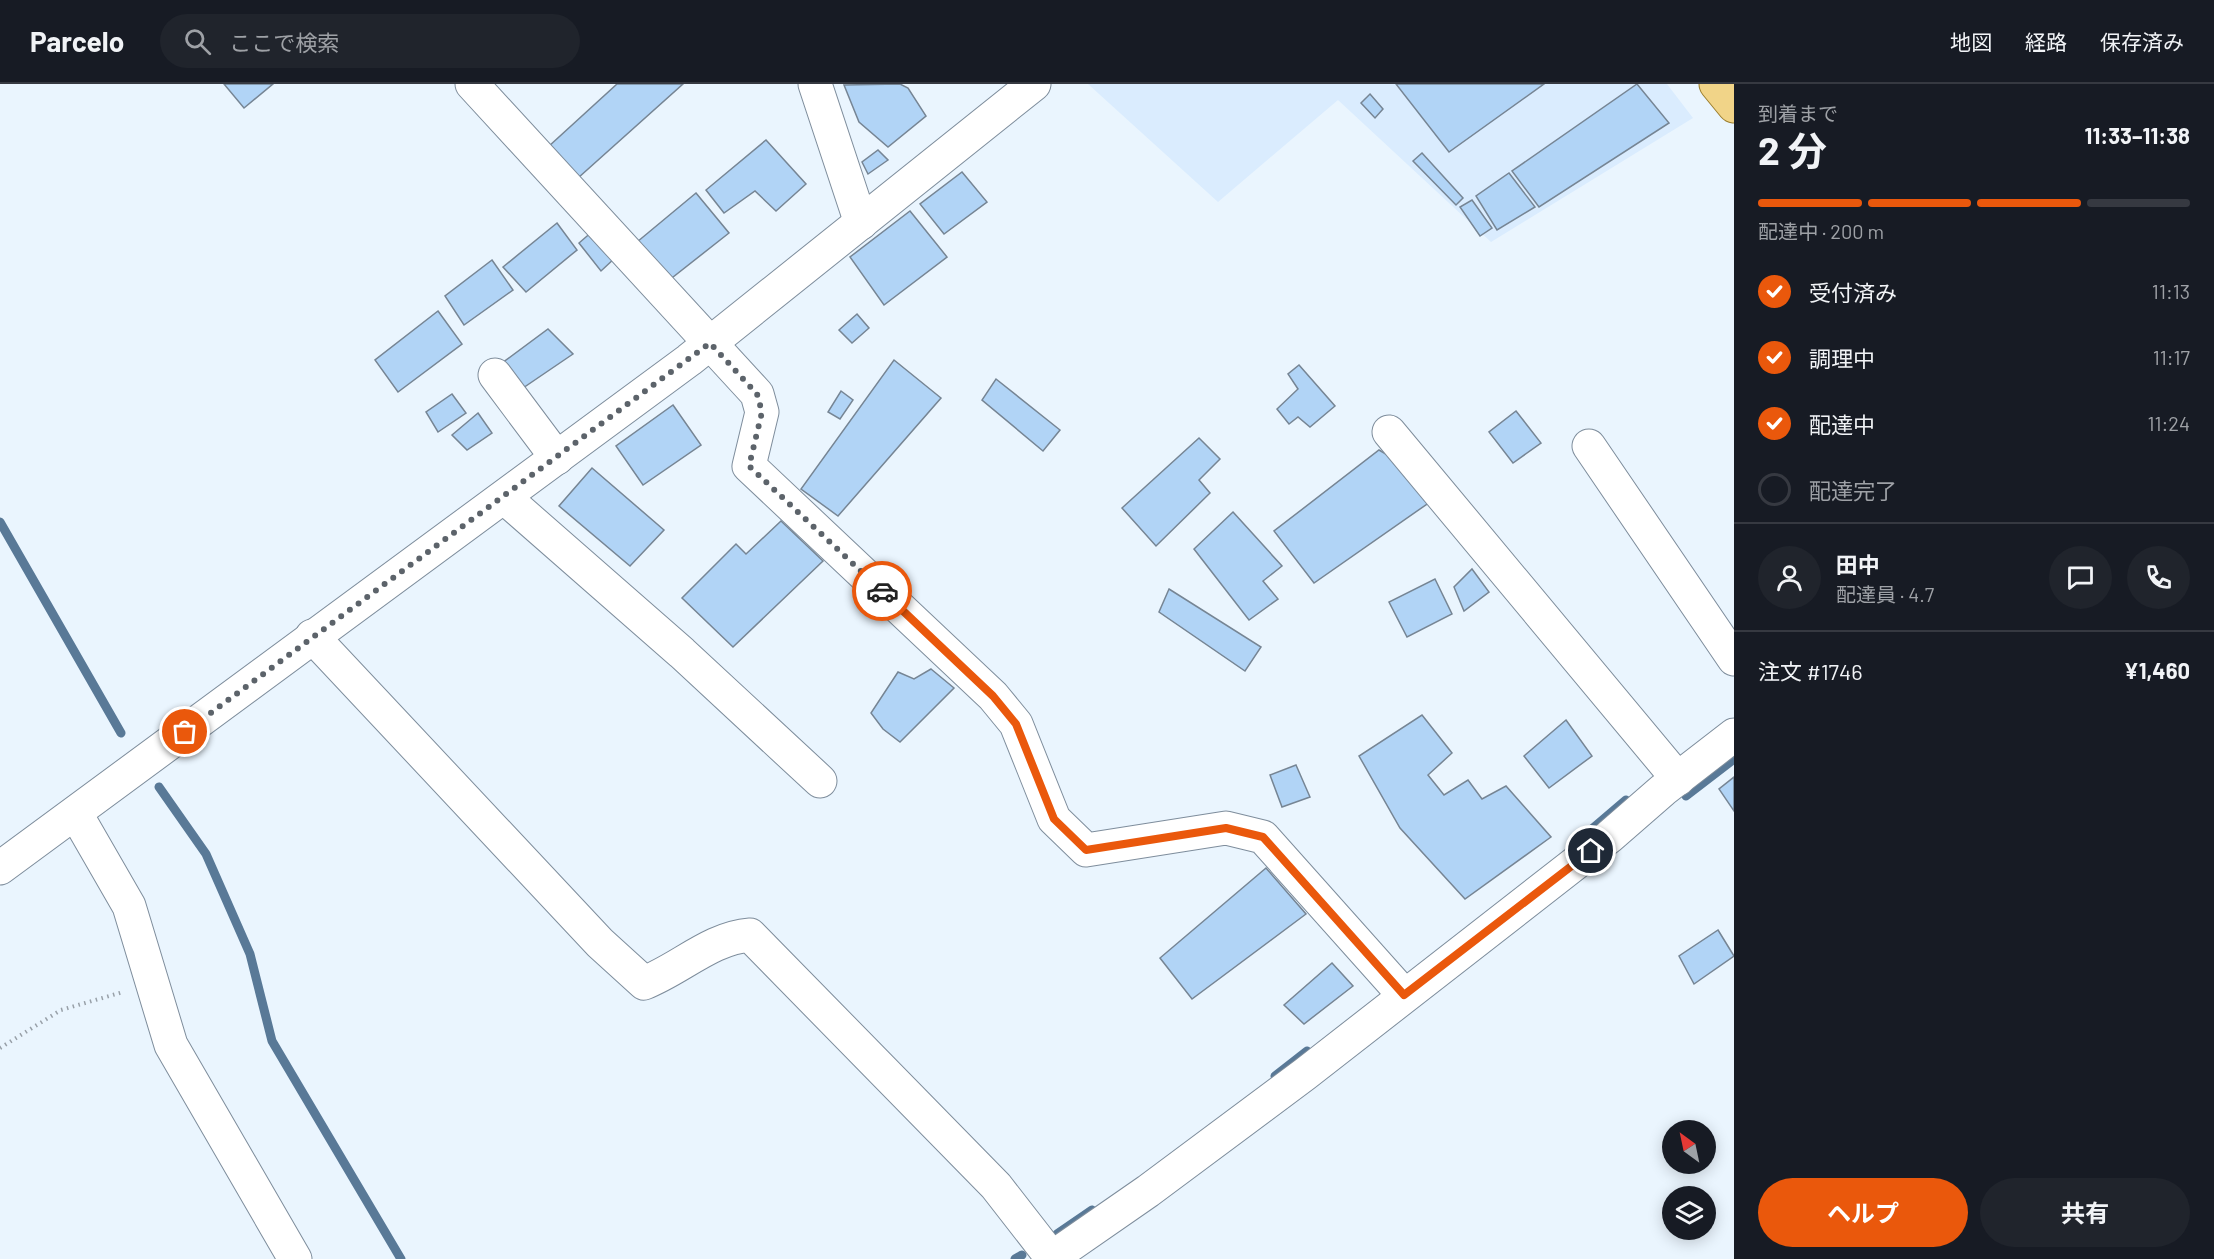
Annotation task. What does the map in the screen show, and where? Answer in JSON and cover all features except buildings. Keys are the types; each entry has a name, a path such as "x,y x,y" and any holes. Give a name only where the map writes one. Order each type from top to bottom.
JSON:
{"main road":[{"path":"1716,84 1734,106"}],"street":[{"path":"472,84 757,394 762,412 749,466 993,696 1016,724 1054,819 1086,850 1226,828 1263,837 1404,995"},
{"path":"815,84 861,224"},
{"path":"0,868 76,814 312,636 505,498 710,343 1034,84"},
{"path":"495,375 557,458"},
{"path":"1389,432 1678,779"},
{"path":"1589,446 1734,659"},
{"path":"505,498 682,653 820,781"},
{"path":"312,636 600,943 644,983 667,974 721,942 735,936 750,935 996,1186 1051,1258 1278,1094 1609,837 1734,735"},
{"path":"76,814 129,906 171,1045 295,1259"}],"path":[{"path":"0,1048 61,1010 153,984"}],"shaded area":[{"path":"1088,84 1667,84 1693,118 1491,242 1338,100 1218,202"}],"waterway":[{"path":"0,522 121,733"},
{"path":"1686,796 1734,759"},
{"path":"159,787 206,854 250,954 272,1041 401,1259"},
{"path":"1578,841 1626,800"},
{"path":"1275,1076 1307,1051"},
{"path":"1057,1234 1092,1210"},
{"path":"1015,1259 1022,1255"}],"way so far":[{"path":"185,732 312,636 505,498 710,343 757,394 762,412 749,466 882,591"}],"route":[{"path":"882,591 993,696 1016,724 1054,819 1086,850 1226,828 1263,837 1404,995 1591,851"}]}
